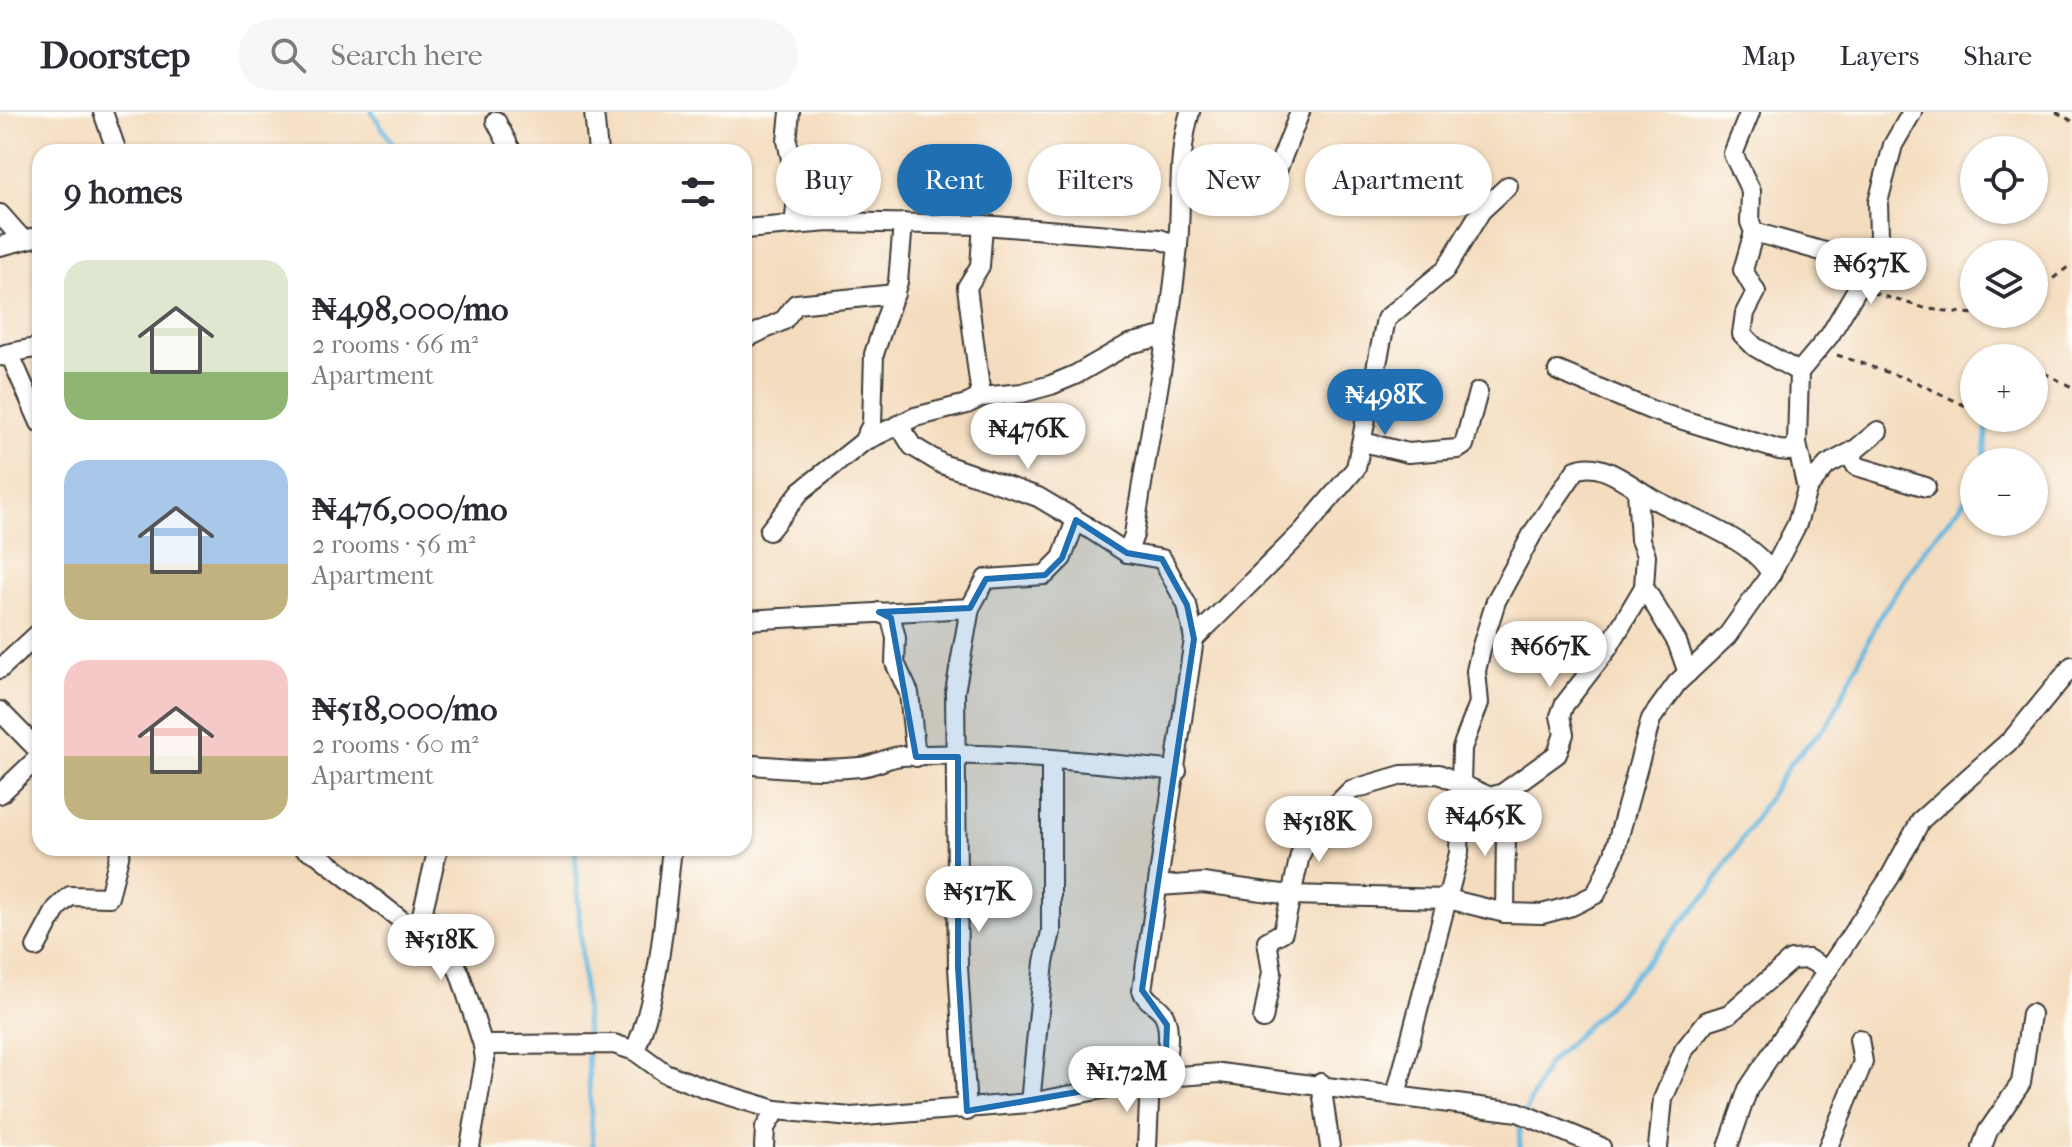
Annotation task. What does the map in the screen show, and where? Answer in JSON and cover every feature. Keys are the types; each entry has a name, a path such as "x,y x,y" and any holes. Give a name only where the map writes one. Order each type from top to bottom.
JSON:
{"street":[{"path":"103,112 114,144"},
{"path":"594,112 597,144"},
{"path":"790,112 787,141 798,191 794,225"},
{"path":"1127,553 1134,535 1167,335 1178,246 1178,183 1190,112"},
{"path":"1287,144 1300,112"},
{"path":"1750,112 1733,154 1751,191 1750,222 1754,232 1743,270 1756,292 1745,313 1742,334 1755,347 1799,372"},
{"path":"1807,489 1797,444 1799,372 1871,265 1879,236 1878,202 1893,145 1912,112"},
{"path":"496,121 508,144"},
{"path":"1194,639 1302,532 1356,468 1386,319 1445,270 1481,211 1508,186"},
{"path":"0,214 32,238"},
{"path":"863,442 872,424 874,354 895,294 903,223"},
{"path":"752,228 903,223 983,225 1160,239 1178,246"},
{"path":"981,397 967,287 980,266 983,225"},
{"path":"1754,232 1871,265"},
{"path":"0,246 32,238"},
{"path":"752,335 784,320 796,304 895,294"},
{"path":"769,531 801,491 863,442 899,425 981,397 1022,393 1051,385 1129,344 1167,335"},
{"path":"3,355 32,349"},
{"path":"3,355 11,357 32,405"},
{"path":"1558,371 1651,410 1779,450 1789,451 1797,444"},
{"path":"1363,442 1408,453 1458,449 1464,445 1478,392"},
{"path":"899,425 912,446 942,464 1038,497 1127,553 1162,559 1187,605 1194,639 1177,771 1142,990 1145,999 1162,1012 1167,1025 1147,1147"},
{"path":"1159,886 1203,883 1290,895 1448,899 1505,913 1542,914 1572,906 1596,894 1614,854 1651,719 1688,673 1727,636 1771,574 1797,524 1807,489 1827,465 1855,450 1878,431"},
{"path":"1855,450 1852,459 1856,466 1926,487"},
{"path":"1396,1095 1459,853 1462,748 1479,703 1476,671 1481,649 1496,601 1534,531 1576,470 1586,466 1606,471 1637,490 1707,522 1765,562 1771,574"},
{"path":"1490,797 1503,793 1557,754 1564,734 1560,716 1564,705 1608,648 1644,587 1646,555 1640,540 1637,490"},
{"path":"967,1111 958,967 955,692 970,608 986,579 1045,575 1062,558 1076,520"},
{"path":"1644,587 1677,642 1688,673"},
{"path":"752,620 970,608"},
{"path":"879,612 891,618 895,663 909,693 916,757"},
{"path":"0,669 32,639"},
{"path":"1728,1147 1748,1089 1890,877 1921,820 2013,738 2072,666"},
{"path":"0,711 32,745"},
{"path":"752,765 794,769 862,767 898,756 1051,760 1177,771"},
{"path":"1030,1103 1044,962 1051,932 1051,760"},
{"path":"0,794 32,762"},
{"path":"1263,1019 1272,972 1267,941 1283,932 1300,855 1315,826 1351,790 1402,775 1439,774 1490,797 1508,839 1505,913"},
{"path":"36,947 57,908 70,896 109,897 119,856"},
{"path":"320,856 418,931 448,949 460,974 485,1060 470,1147"},
{"path":"418,931 436,856"},
{"path":"635,1051 651,1010 663,949 671,856"},
{"path":"1658,1147 1663,1099 1684,1050 1707,1021 1729,1014 1791,960 1808,959 1827,970"},
{"path":"1982,1147 1988,1131 2021,1083 2031,1014"},
{"path":"1828,1147 1863,1062 1859,1039"},
{"path":"483,1045 614,1044 635,1051 665,1073 776,1110 851,1117 967,1111 1030,1103 1157,1079 1220,1073 1321,1083 1518,1112 1601,1147"},
{"path":"1321,1083 1330,1147"},
{"path":"764,1147 765,1128 776,1110"}],"path":[{"path":"2056,112 2072,121"},
{"path":"2048,282 2072,264"},
{"path":"1858,288 1928,309 1960,312"},
{"path":"1812,356 1833,353 1916,382 1960,403"},
{"path":"2048,375 2072,387"}],"highlighted area":[{"path":"1076,520 1127,553 1162,559 1187,605 1194,639 1142,990 1167,1025 1165,1077 967,1111 958,967 958,757 916,757 891,618 879,612 970,608 986,579 1045,575 1062,558"}],"waterway":[{"path":"372,112 393,144"},
{"path":"1985,448 1986,432"},
{"path":"1520,1147 1519,1126 1547,1065 1613,1000 1708,893 1789,765 1830,721 1880,616 1928,545 1960,506"},
{"path":"576,856 587,1039"},
{"path":"587,1049 593,1147"}]}
